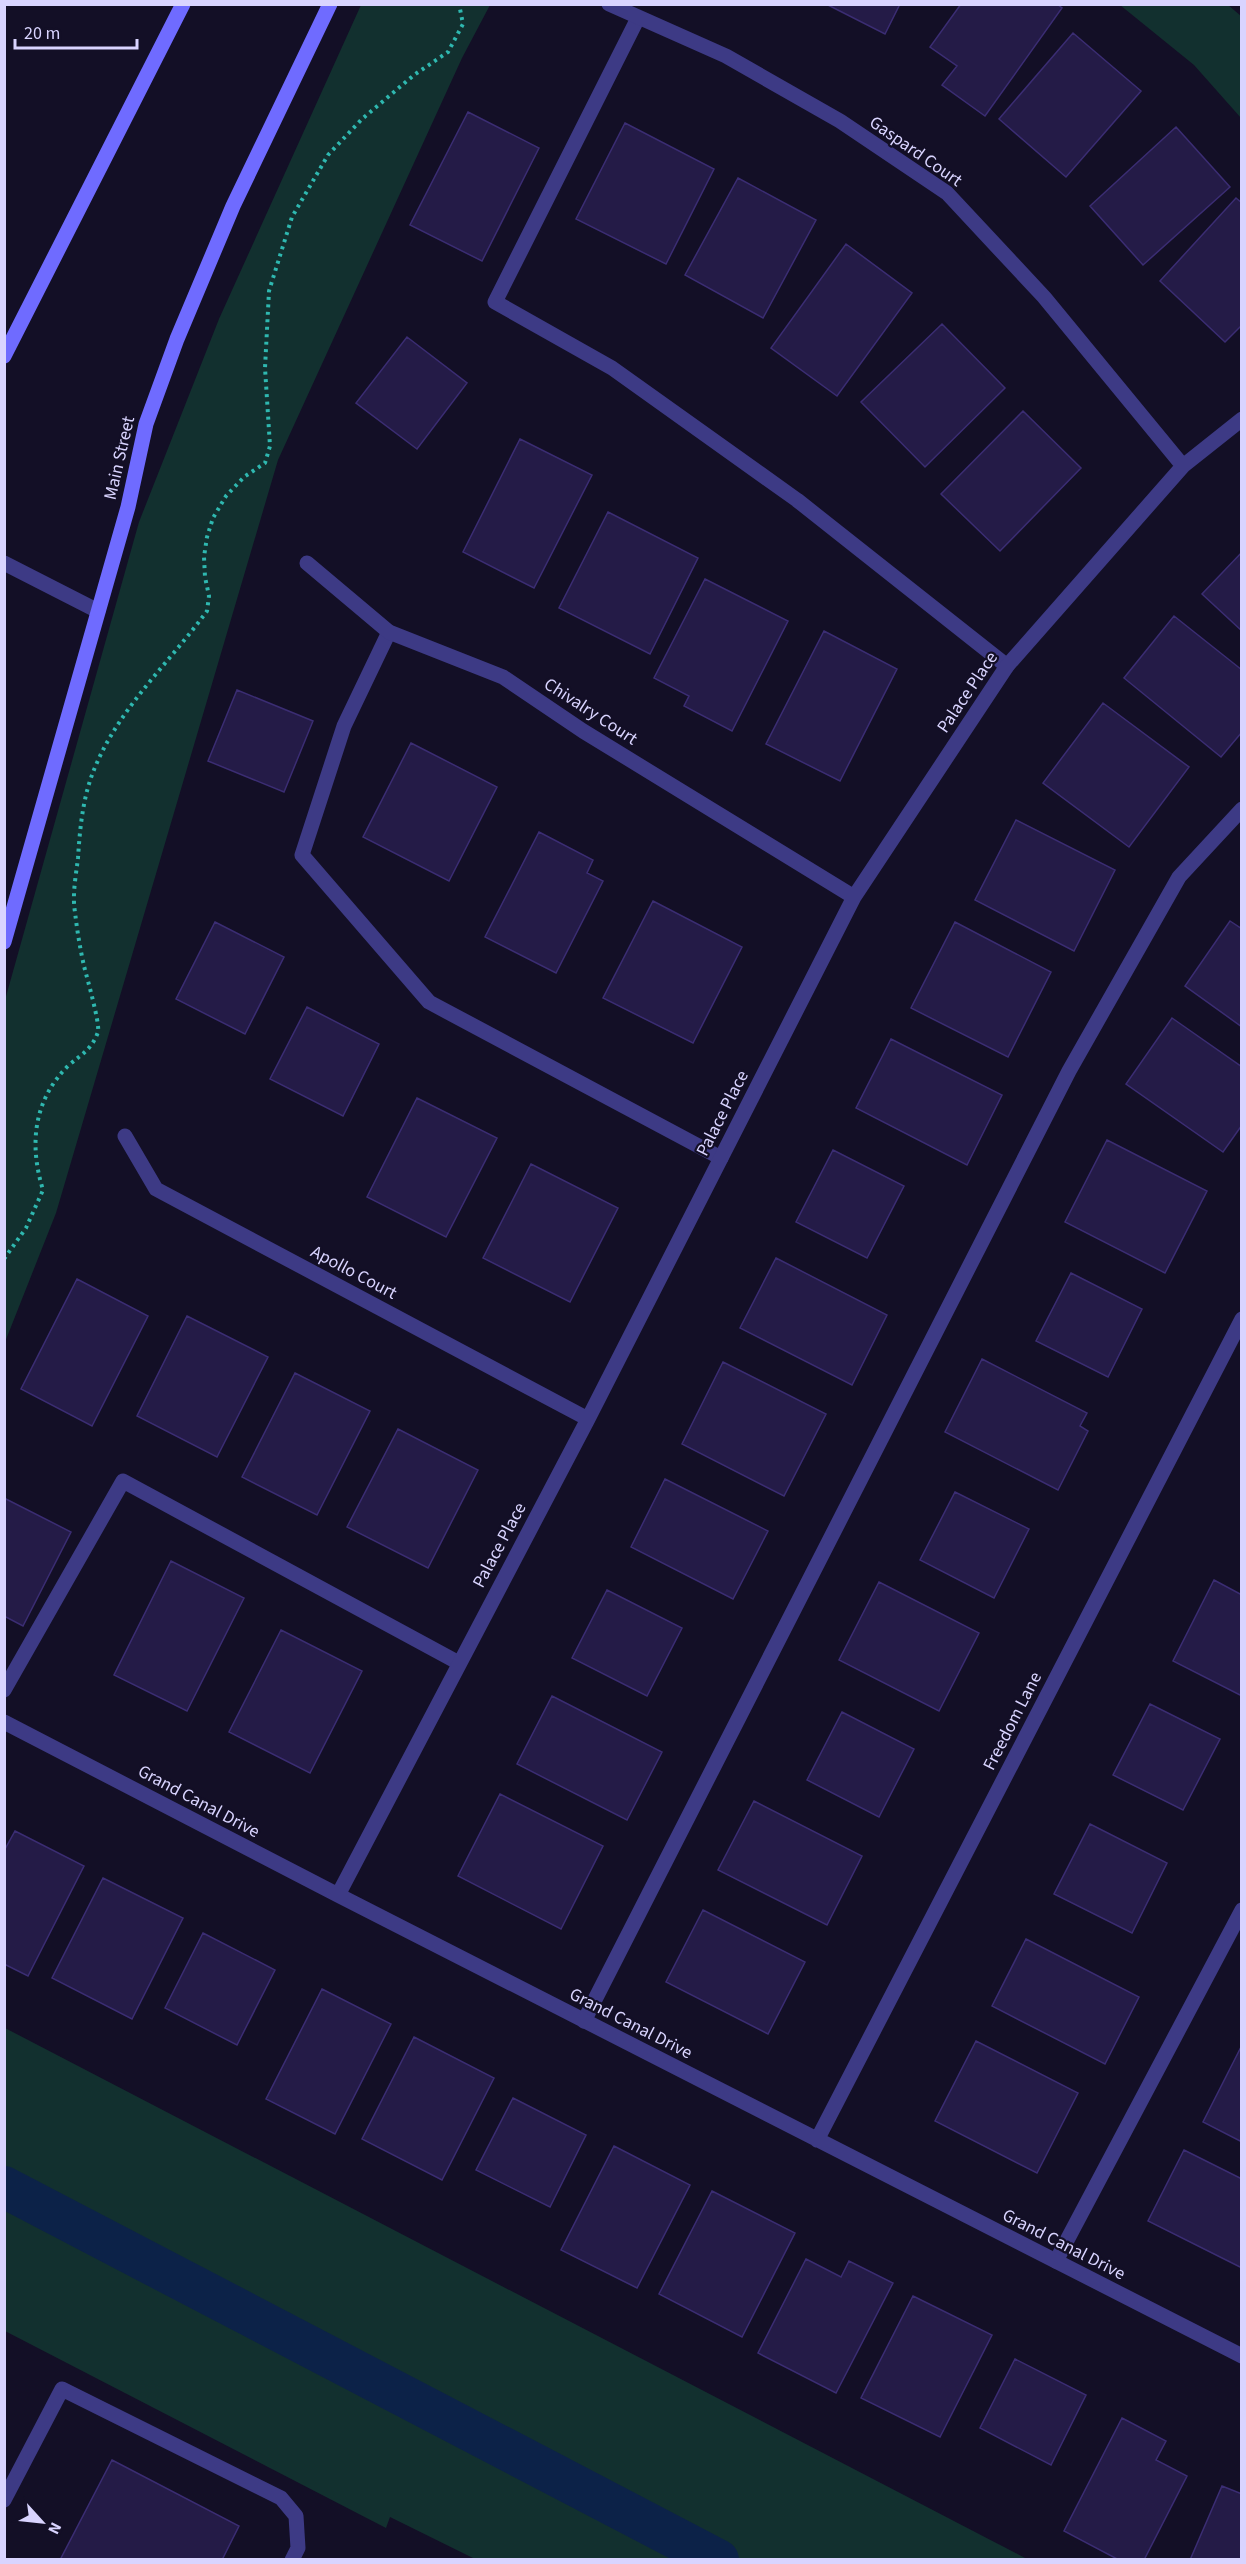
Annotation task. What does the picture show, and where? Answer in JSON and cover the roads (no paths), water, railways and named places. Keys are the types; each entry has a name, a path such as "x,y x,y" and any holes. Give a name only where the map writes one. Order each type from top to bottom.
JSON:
{"main road":[{"path":"4,356 183,4"},
{"name":"Main Street","path":"4,942 128,507 146,424 177,339 233,206 330,4"}],"street":[{"name":"Gaspard Court","path":"609,4 726,56 819,109 947,193 1044,297 1183,466"},
{"path":"638,18 495,302 612,368 797,500 1007,666"},
{"name":"Palace Place","path":"338,1895 588,1419 854,897 1007,666 1183,466 1242,419"},
{"path":"4,563 98,611"},
{"name":"Chivalry Court","path":"307,563 389,632 503,677 705,807 854,897"},
{"path":"389,632 344,726 302,855 429,1002 721,1158"},
{"path":"584,2021 1069,1071 1179,877 1242,809"},
{"name":"Apollo Court","path":"125,1136 156,1189 588,1419"},
{"name":"Freedom Lane","path":"817,2140 1242,1319"},
{"path":"4,1690 123,1481 459,1663"},
{"name":"Grand Canal Drive","path":"4,1722 1242,2356"},
{"path":"1056,2261 1242,1910"},
{"path":"4,2500 62,2389 282,2498 296,2516 298,2548 292,2559"}],"waterway":[{"path":"4,2187 718,2560"}]}
